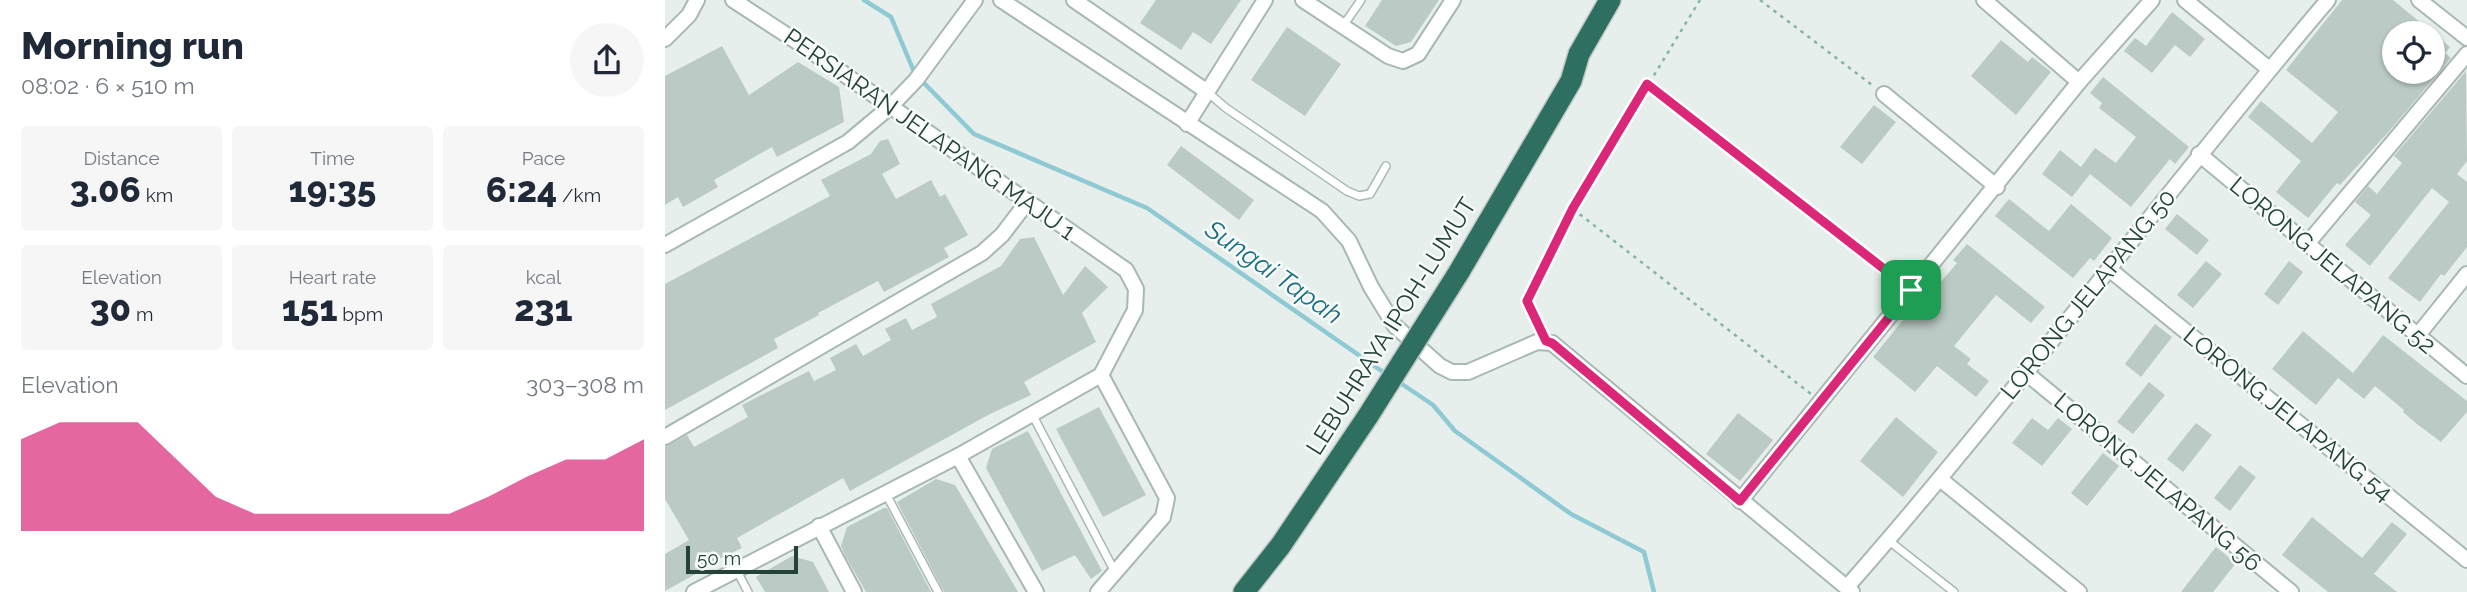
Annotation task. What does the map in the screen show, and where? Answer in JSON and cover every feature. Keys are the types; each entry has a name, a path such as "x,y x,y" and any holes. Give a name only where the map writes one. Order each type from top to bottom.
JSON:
{"highway":[{"name":"LEBUHRAYA IPOH-LUMUT","path":"1244,592 1281,545 1368,416 1459,272 1571,81 1579,54 1610,0"},
{"name":"LEBUHRAYA IPOH-LUMUT","path":"1571,81 1584,69 1626,0"}],"street":[{"path":"665,39 689,15 697,0"},
{"name":"PERSIARAN JELAPANG MAJU 1","path":"733,0 891,106 1126,270 1136,289 1135,310 1101,375"},
{"path":"665,244 848,142 891,106 916,80 975,0"},
{"path":"1001,0 1322,211 1349,241 1371,287 1395,326 1440,366 1452,372 1468,372 1537,342 1552,343 1849,590"},
{"path":"1074,0 1206,91"},
{"path":"1187,124 1265,0"},
{"path":"1303,0 1388,56 1403,61 1418,54 1453,0"},
{"path":"1984,0 2079,82"},
{"path":"1740,501 1997,187 2079,82 2152,0"},
{"path":"2185,0 2269,69"},
{"name":"LORONG JELAPANG 50","path":"1849,590 2199,154 2328,0"},
{"path":"2419,0 2467,38"},
{"path":"2307,244 2467,54"},
{"path":"1884,94 1997,187"},
{"name":"LORONG JELAPANG 52","path":"2199,154 2467,376"},
{"path":"665,437 982,253 1002,235 1028,201"},
{"name":"LORONG JELAPANG 54","path":"2109,269 2467,560"},
{"path":"2418,335 2467,274"},
{"name":"LORONG JELAPANG 56","path":"2025,372 2291,592"},
{"path":"694,592 958,456 1101,375 1167,498 1163,517 1098,592"},
{"path":"958,456 1036,592"},
{"path":"1940,479 2079,592"},
{"path":"819,526 854,592"}],"lane":[{"path":"1343,26 1361,0"},
{"path":"1206,91 1226,108 1347,191 1359,196 1370,194 1386,166"},
{"path":"1032,414 1115,573"},
{"path":"884,492 938,592"},
{"path":"1888,540 1954,592"},
{"path":"736,569 748,592"}],"path":[{"path":"1546,341 1527,301 1573,208 1700,0"},
{"path":"1760,0 1884,94"},
{"path":"1647,84 1911,290"},
{"path":"1573,208 1822,402"}],"building":[{"path":"1156,0 1241,0 1211,44 1193,32 1181,50 1140,23"},
{"path":"1382,0 1439,0 1411,42 1396,46 1365,26"},
{"path":"2342,0 2393,0 2418,21 2382,21 2382,84 2429,84 2308,218 2276,192 2301,161 2248,117 2261,101 2312,143 2338,112 2286,70"},
{"path":"2172,12 2205,39 2190,57 2175,45 2152,73 2124,51 2135,38 2146,46"},
{"path":"1287,27 1341,64 1305,116 1251,80"},
{"path":"2001,40 2028,62 2032,57 2051,72 2016,115 1971,76"},
{"path":"722,46 749,95 798,62 839,87 844,122 777,157 772,147 714,180 718,187 683,207 678,197 665,205 665,76"},
{"path":"2445,53 2451,58 2445,65"},
{"path":"2466,71 2467,161 2457,174 2467,182 2467,247 2444,276 2441,274 2420,302 2388,278 2449,202 2432,188 2370,266 2345,245 2371,215 2355,202 2368,186 2377,194 2402,163 2394,156"},
{"path":"2103,77 2189,147 2175,164 2170,159 2131,207 2090,174 2072,197 2042,174 2060,150 2081,167 2095,148 2116,163 2136,137 2099,108 2102,103 2090,93"},
{"path":"1874,105 1896,122 1862,164 1840,147"},
{"path":"888,139 900,164 882,174 896,199 931,180 940,197 945,194 968,235 944,248 949,257 884,292 878,281 818,313 819,315 774,339 778,348 665,410 665,284 830,196 821,180 871,154 880,141"},
{"path":"1181,146 1254,200 1239,220 1167,165"},
{"path":"2009,199 2049,231 2071,204 2112,238 2094,261 2090,258 2073,278 1995,216"},
{"path":"2177,214 2209,240 2197,255 2165,229"},
{"path":"1034,237 1063,295 1085,266 1108,287 1082,313 1096,342 1024,382 1031,395 990,414 850,491 843,478 737,538 742,548 700,568 701,571 665,591 665,554 689,540 665,499 665,447 687,435 694,447 748,417 742,405 809,371 814,381 836,370 830,358 856,344 863,356 891,340 885,329 906,318 912,330 937,317 931,304 1001,266 1020,239"},
{"path":"1967,244 2045,307 2031,323 1996,295 1954,346 1971,359 1967,364 1989,381 1976,397 1937,366 1915,392 1873,357 1930,287 1934,290 1957,263 1953,260"},
{"path":"2206,261 2222,274 2193,308 2177,295"},
{"path":"2289,261 2303,272 2278,305 2264,294"},
{"path":"2155,324 2172,337 2141,377 2125,364"},
{"path":"2303,331 2353,373 2383,335 2467,401 2467,412 2441,442 2375,386 2364,399 2338,378 2316,405 2272,369"},
{"path":"2149,382 2165,395 2133,434 2117,422"},
{"path":"1099,407 1146,495 1103,517 1056,429"},
{"path":"1738,413 1773,440 1740,481 1706,454"},
{"path":"1896,417 1938,452 1903,497 1860,461"},
{"path":"2032,418 2048,430 2058,418 2072,429 2042,466 2012,443"},
{"path":"2196,423 2212,435 2183,472 2167,459"},
{"path":"1028,431 1102,571 1091,579 1075,555 1042,571 986,468 992,449"},
{"path":"2103,453 2119,466 2087,506 2071,493"},
{"path":"2240,465 2256,477 2230,511 2214,498"},
{"path":"936,479 955,485 1018,592 944,592 897,502"},
{"path":"887,508 931,592 866,592 846,557 841,546 847,527"},
{"path":"2312,517 2362,558 2392,522 2407,534 2374,574 2397,592 2328,592 2282,555"},
{"path":"2216,547 2236,563 2213,592 2181,592"},
{"path":"792,556 813,562 829,592 765,592 756,577"}],"waterway":[{"name":"Sungai Tapah","path":"864,0 891,17 915,74"},
{"name":"Sungai Tapah","path":"921,80 974,134 1147,208 1386,374"},
{"name":"Sungai Tapah","path":"1396,380 1433,405 1455,431 1571,514 1644,552 1654,592"}],"route":[{"path":"1647,84 1911,290 1740,501 1552,343 1546,341 1527,301 1573,208 1647,84"}]}
